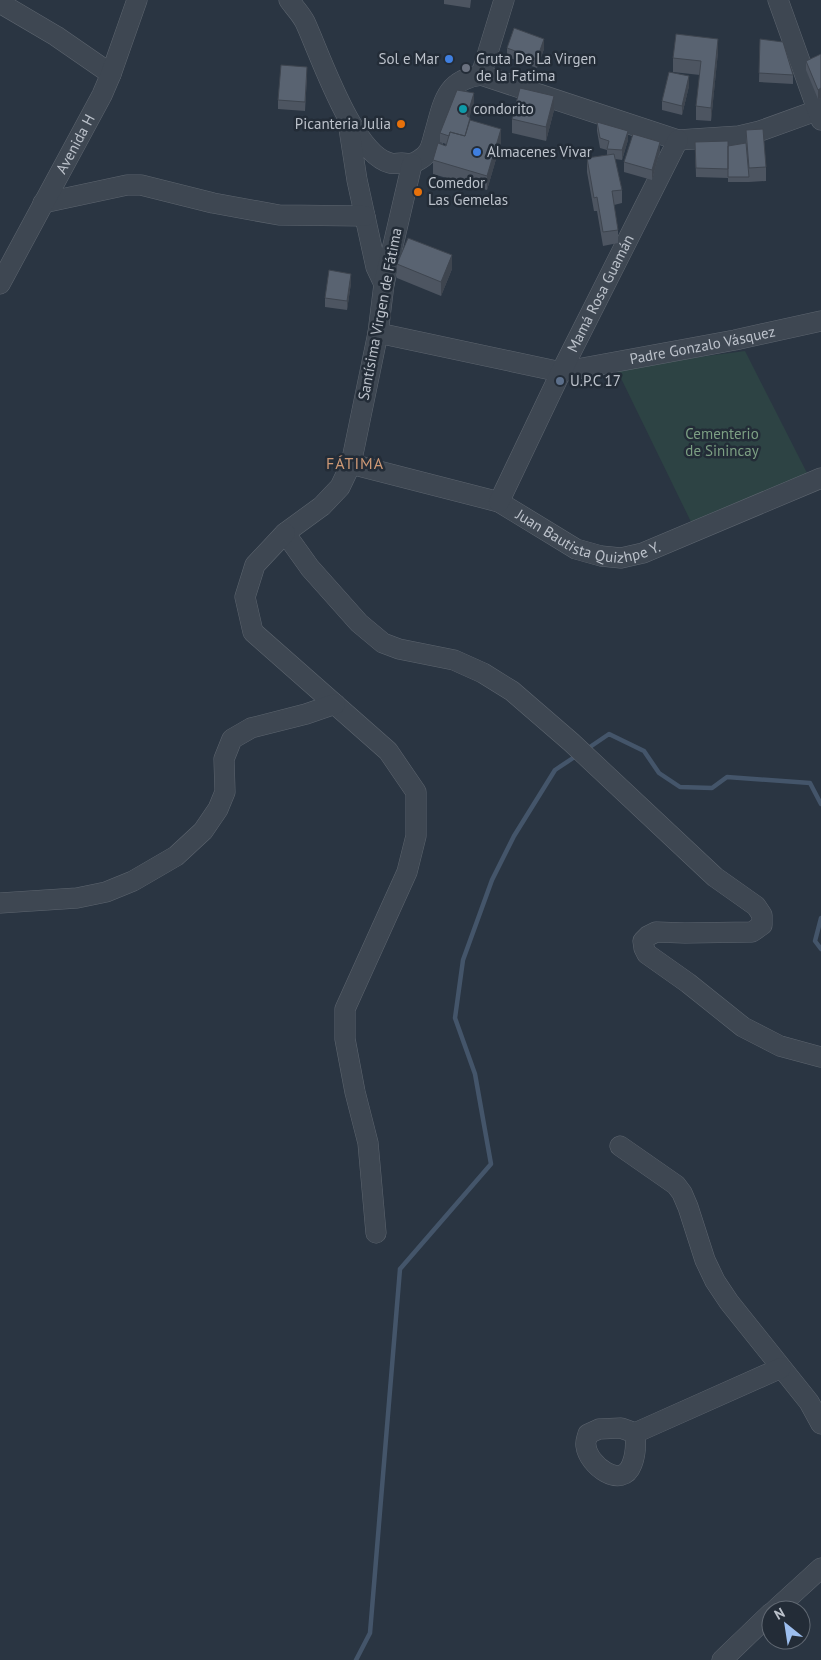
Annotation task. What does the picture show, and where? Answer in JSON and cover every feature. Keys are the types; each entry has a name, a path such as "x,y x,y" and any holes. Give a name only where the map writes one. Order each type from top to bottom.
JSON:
{"street":[{"name":"Avenida H","path":"0,284 102,95 138,0"},
{"path":"289,0 304,20 347,118 373,152 389,163 412,164 430,152 449,91 458,82 470,76 481,75 678,140 739,136 820,113 778,0"},
{"path":"481,75 504,0"},
{"path":"0,3 56,36 111,74"},
{"path":"347,118 357,180 376,267 384,284"},
{"name":"Mamá Rosa Guamán","path":"499,502 561,372 678,140"},
{"name":"Santísima Virgen de Fátima","path":"376,1233 368,1143 355,1092 345,1039 345,1008 407,872 416,836 416,792 388,750 253,632 246,597 255,565 285,533 322,506 340,487 351,464 378,333 384,284 412,164"},
{"path":"43,203 127,185 141,185 213,203 279,215 366,216"},
{"name":"Padre Gonzalo Vásquez","path":"378,333 561,372 735,340 821,321"},
{"name":"Juan Bautista Quizhpe Y.","path":"351,464 499,502 576,549 601,556 621,558 643,553 821,478"},
{"path":"285,533 310,568 353,616 383,643 399,649 454,660 483,673 512,691 571,742 715,877 756,906 762,915 762,925 752,932 656,932 643,941 644,948 647,954 688,983 743,1027 780,1046 821,1058"},
{"path":"0,903 77,898 106,892 133,882 176,856 203,831 218,809 225,792 224,759 232,739 251,728 306,714 335,704"},
{"path":"620,1146 676,1185 682,1193 705,1260 715,1281 729,1302 809,1402 821,1424"},
{"path":"636,1432 781,1368"},
{"path":"785,1600 821,1568"},
{"path":"722,1660 761,1623"}],"green space":[{"name":"Cementerio de Sinincay","path":"745,351 807,473 693,526 616,368"}],"building":[{"path":"514,28 544,39 537,59 507,48"},
{"path":"676,34 718,39 711,108 696,106 701,61 673,58"},
{"path":"760,39 783,42 793,75 759,73"},
{"path":"821,54 821,88 818,90 806,61"},
{"path":"281,65 307,67 305,102 278,100"},
{"path":"669,72 689,76 682,106 662,101"},
{"path":"520,88 554,96 546,127 512,119"},
{"path":"457,90 474,93 467,116 470,118 465,136 450,132 449,136 440,133"},
{"path":"470,120 501,129 487,176 433,160 438,143 446,146 450,132 465,136"},
{"path":"597,122 628,131 622,150 607,149 609,141 600,138"},
{"path":"763,129 766,167 749,168 746,130"},
{"path":"633,134 660,142 652,170 624,162"},
{"path":"728,141 728,169 696,168 695,142"},
{"path":"746,143 749,177 728,177 728,146"},
{"path":"614,154 622,190 612,191 618,230 603,232 597,197 594,198 587,158"},
{"path":"408,238 452,255 441,282 397,264"},
{"path":"329,270 351,274 347,301 325,298"}],"waterway":[{"path":"587,749 609,734 644,751 659,773 680,787 712,788 727,777 810,783 821,804"},
{"path":"356,1660 370,1633 400,1269 491,1164 475,1074 455,1018 463,960 492,880 514,836 555,770 576,756"},
{"path":"821,918 815,941 821,949"}],"place":[{"name":"Sol e Mar","path":"449,59"},
{"name":"Gruta De La Virgen de la Fatima","path":"466,68"},
{"name":"condorito","path":"463,109"},
{"name":"Picanteria Julia","path":"401,124"},
{"name":"Almacenes Vivar","path":"477,152"},
{"name":"Comedor Las Gemelas","path":"418,192"},
{"name":"U.P.C 17","path":"560,381"}],"district":[{"name":"FÁTIMA","path":"355,463"}]}
